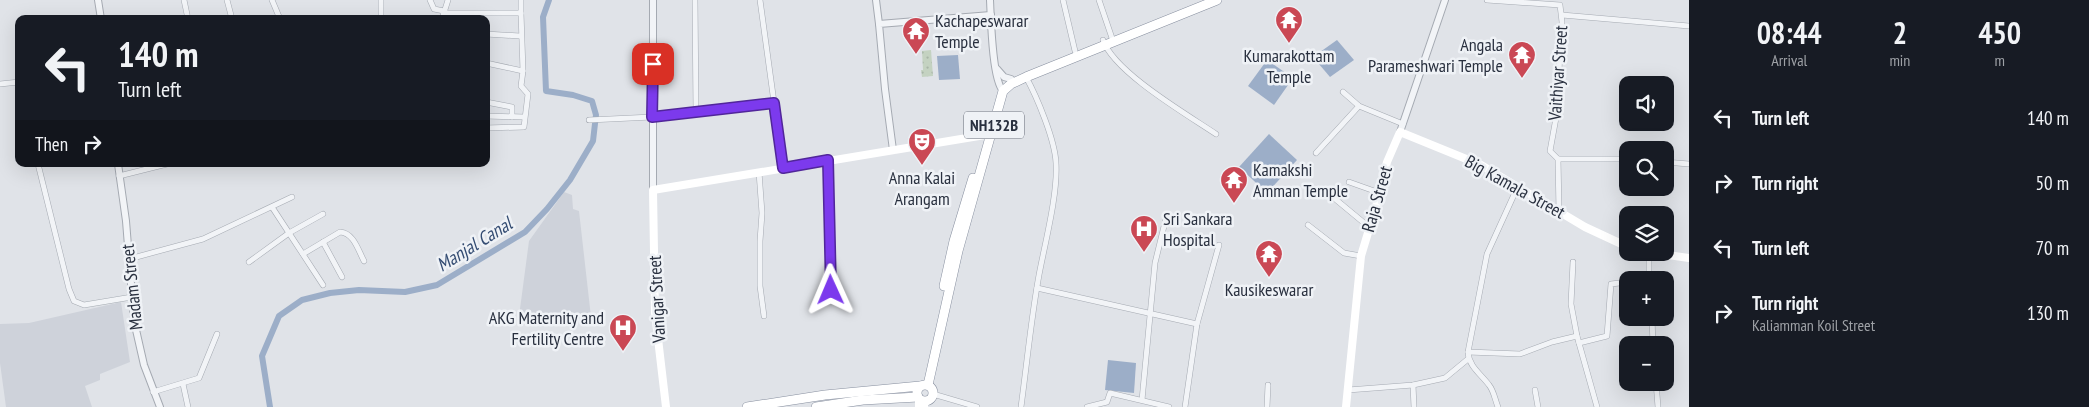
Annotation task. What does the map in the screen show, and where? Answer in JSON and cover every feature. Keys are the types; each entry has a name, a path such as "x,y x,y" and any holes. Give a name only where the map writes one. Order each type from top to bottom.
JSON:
{"highway":[{"name":"NH132B","path":"1002,89 1108,40 1203,0"},
{"name":"NH132B","path":"923,385 988,134 1002,89 1011,79 1075,51 1218,0"},
{"path":"921,402 916,392 923,385"},
{"path":"747,407 824,395 923,385 932,389 933,394 930,399 921,402 863,400 816,407"}],"main road":[{"name":"Big Kamala Street","path":"1400,132 1481,164 1591,230 1619,243"},
{"name":"Raja Street","path":"1346,407 1361,256 1380,193 1387,162 1400,132"},
{"path":"653,190 988,134"},
{"name":"Vanigar Street","path":"653,190 655,313 666,407"},
{"path":"1674,256 1689,258"}],"street":[{"path":"98,0 100,15"},
{"path":"184,0 187,15"},
{"path":"227,0 231,15"},
{"path":"272,0 278,15"},
{"path":"381,0 381,15"},
{"path":"430,0 434,9 443,14 521,13"},
{"path":"443,14 448,0"},
{"path":"490,128 522,128 528,94 521,86 523,71 520,36 521,0"},
{"path":"653,0 653,190"},
{"path":"695,0 696,111"},
{"path":"760,0 783,168"},
{"path":"876,0 885,89 894,150"},
{"path":"990,0 996,66 1002,89"},
{"path":"1063,0 1075,51"},
{"path":"1099,0 1114,59 1132,75 1216,134"},
{"name":"Raja Street","path":"1400,132 1445,0"},
{"name":"Vaithiyar Street","path":"1487,0 1558,3 1560,5 1562,15 1556,118 1550,150 1558,159 1559,211"},
{"path":"879,24 991,15"},
{"path":"1562,15 1689,26"},
{"path":"490,34 520,36"},
{"path":"490,64 523,71"},
{"path":"996,66 1000,74 1011,79"},
{"path":"1021,407 1037,288 1056,181 1056,161 1044,120 1026,77"},
{"path":"0,84 15,82"},
{"path":"1343,92 1359,106 1403,124"},
{"path":"490,103 512,107 512,117"},
{"path":"589,120 652,117 774,103"},
{"path":"1316,152 1359,106"},
{"path":"490,116 524,116"},
{"path":"1558,159 1619,159"},
{"path":"828,160 831,290"},
{"path":"1674,163 1689,164"},
{"path":"39,167 69,289 74,301 84,305 132,297"},
{"name":"Madam Street","path":"118,167 126,221 132,297 139,348 160,407"},
{"path":"119,176 155,167"},
{"path":"759,172 762,213 760,286 764,316"},
{"path":"1349,182 1380,193"},
{"path":"1498,407 1490,386 1468,360 1468,352 1487,254 1518,186"},
{"path":"129,259 203,239 292,197"},
{"path":"1334,198 1369,227"},
{"path":"272,207 323,285"},
{"path":"249,262 289,233 323,214"},
{"path":"1142,400 1155,263 1166,214"},
{"path":"1308,225 1344,253 1361,256"},
{"path":"303,254 340,232 350,236 364,261"},
{"path":"323,242 342,278"},
{"path":"1184,407 1197,324 1219,246"},
{"path":"1573,262 1571,304 1577,336 1596,407"},
{"path":"1579,343 1607,336 1611,284 1619,283"},
{"path":"1037,288 1197,324"},
{"path":"154,392 199,378 217,334"},
{"path":"1468,352 1520,354 1552,342 1577,336"},
{"path":"1348,390 1414,385 1444,378 1468,360"},
{"path":"183,384 188,407"},
{"path":"1267,407 1268,384"},
{"path":"1414,385 1414,407"},
{"path":"1535,390 1538,407"},
{"path":"1657,391 1658,407"},
{"path":"1088,407 1106,402 1110,393 1169,407"},
{"path":"933,394 978,407"}],"shaded area":[{"path":"564,192 572,195 573,209 579,211 591,317 518,324 529,241"},
{"path":"121,302 130,362 100,374 100,380 85,386 92,407 6,407 0,363 0,324 29,323"}],"green space":[{"path":"931,50 933,76 922,77 922,51"}],"water":[{"path":"1337,40 1354,60 1330,77 1313,57"},
{"path":"958,55 960,79 939,80 937,56"},
{"path":"1267,60 1293,78 1274,105 1248,86"},
{"path":"1269,134 1297,160 1267,193 1239,167"},
{"path":"1108,360 1136,363 1134,393 1105,390"}],"waterway":[{"name":"Manjal Canal","path":"270,407 262,356 279,316 302,300 330,293 359,290 405,292 437,285 525,232 547,209 570,180 593,141 596,115 592,101 573,95 546,91 543,17 549,0"}],"place":[{"name":"Kumarakottam Temple","path":"1289,44"},
{"name":"Kachapeswarar Temple","path":"916,55"},
{"name":"Angala Parameshwari Temple","path":"1522,79"},
{"name":"Anna Kalai Arangam","path":"922,166"},
{"name":"Kamakshi Amman Temple","path":"1234,204"},
{"name":"Sri Sankara Hospital","path":"1144,253"},
{"name":"Kausikeswarar","path":"1269,278"},
{"name":"AKG Maternity and Fertility Centre","path":"623,352"}],"route":[{"path":"653,64 652,117 774,103 783,168 828,160 831,222 831,290"}]}
